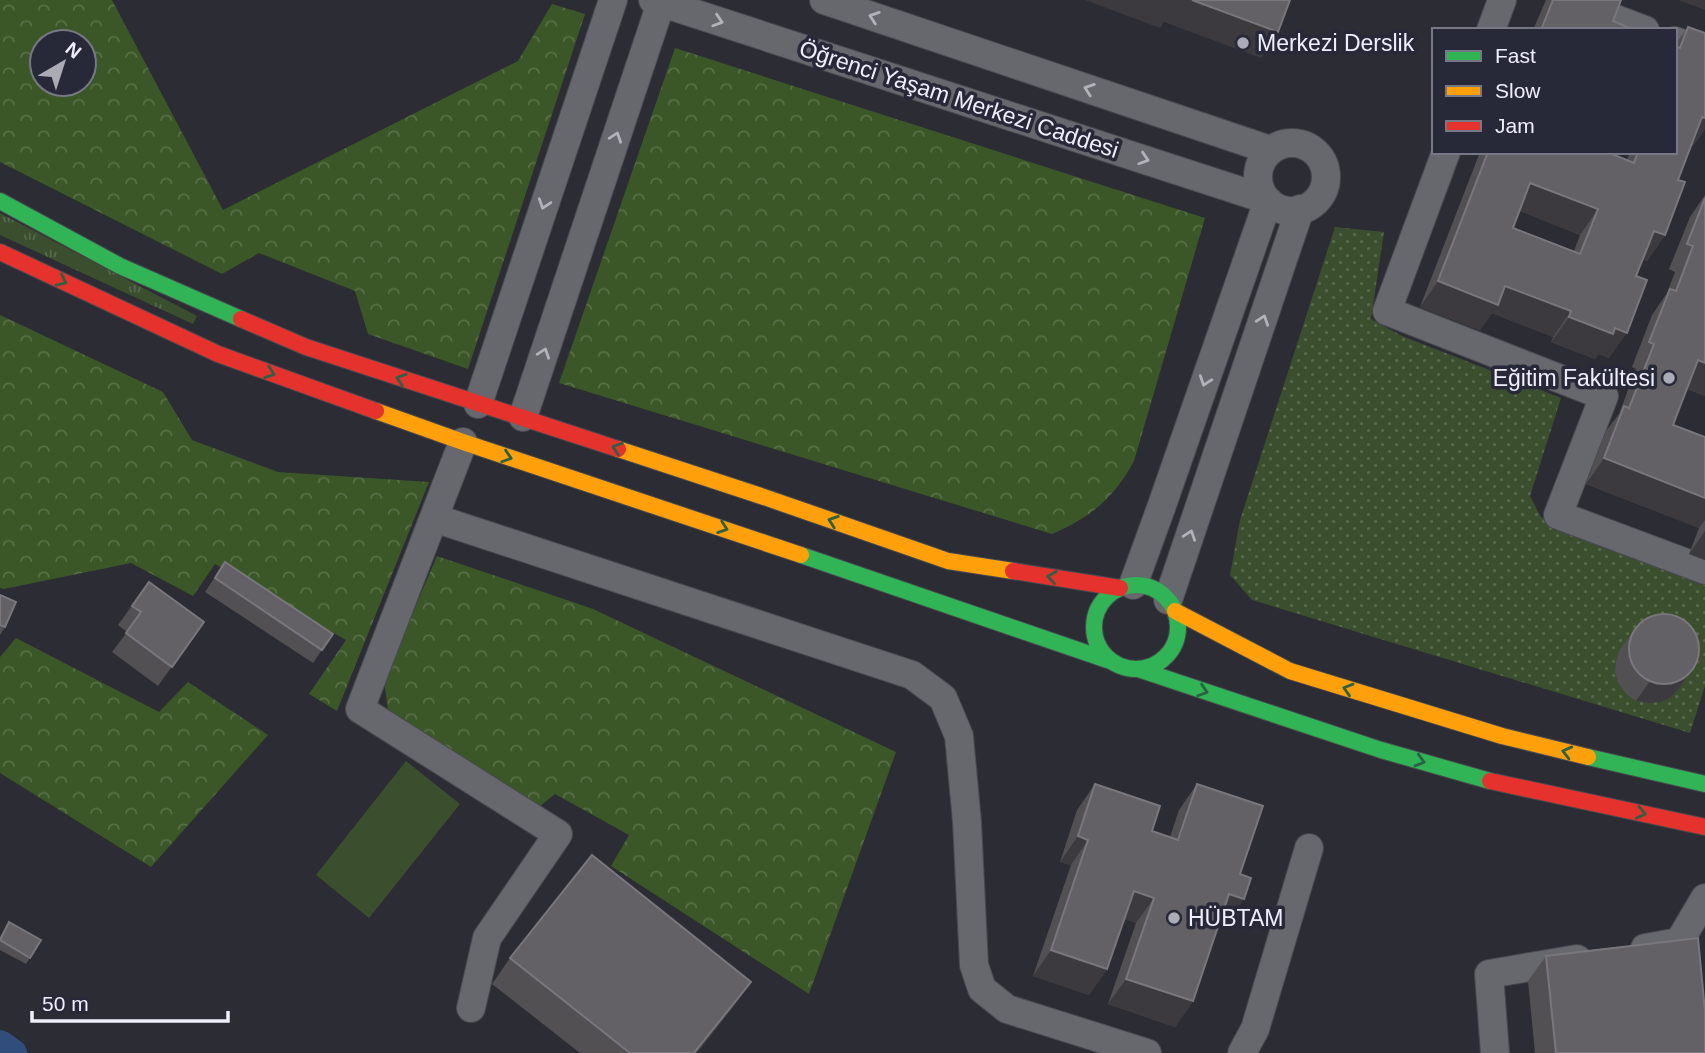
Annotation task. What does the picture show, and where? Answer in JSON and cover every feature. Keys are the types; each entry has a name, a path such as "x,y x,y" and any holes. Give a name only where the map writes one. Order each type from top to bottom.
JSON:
{"street":[{"path":"478,404 613,0"},
{"path":"824,0 1270,150"},
{"path":"1492,28 1502,0"},
{"path":"1565,0 1640,28"},
{"path":"523,417 659,1"},
{"name":"Öğrenci Yaşam Merkezi Caddesi","path":"659,1 1267,200"},
{"path":"1677,42 1705,52"},
{"path":"1291,142 1303,144 1314,150 1322,160 1326,184 1319,198 1307,208 1293,211 1278,208 1267,200 1259,185 1258,170 1262,159 1270,150 1291,142"},
{"path":"1445,154 1387,311 1604,396 1558,514 1705,570"},
{"path":"1113,662 1103,653 1097,642 1095,616 1100,604 1109,595 1126,587 1161,508 1267,200"},
{"path":"0,201 120,266 306,347 767,498 948,561 1126,587 1145,586 1158,591 1172,606 1290,671 1502,736 1705,784"},
{"path":"1138,669 1163,660 1172,650 1177,638 1178,625 1172,606 1300,209"},
{"path":"0,253 218,354 463,442 703,521 1125,668 1138,669 1381,750 1470,775 1705,827"},
{"path":"463,442 360,709 558,834 487,938 471,1008"},
{"path":"434,518 912,675 943,698 959,736 967,822 974,965 982,989 1007,1009 1147,1053"},
{"path":"1242,1053 1255,1029 1309,848"},
{"path":"1495,1053 1489,974 1679,942 1705,898"}],"green space":[{"path":"0,0 112,0 223,210 518,61 552,4 585,14 468,369 368,334 355,291 259,253 222,274 0,162"},
{"path":"675,48 1205,218 1134,461 1118,486 1100,505 1078,521 1052,534 559,383"},
{"path":"0,213 197,316 193,324 0,235"},
{"path":"1335,227 1384,232 1371,319 1402,336 1561,398 1530,496 1541,517 1705,583 1705,686 1690,733 1252,600 1230,575 1240,520"},
{"path":"0,315 163,392 192,440 278,472 429,482 337,711 309,694 346,640 215,564 193,596 131,563 0,588"},
{"path":"437,556 593,609 896,752 809,994 611,866 629,835 555,794 535,810 389,719 384,680"},
{"path":"16,638 159,712 188,682 268,735 151,867 0,773 0,657"},
{"path":"406,761 460,804 369,918 316,875"}],"building":[{"path":"1192,0 1290,0 1278,32"},
{"path":"1553,0 1621,0 1613,21 1629,28 1542,28"},
{"path":"1688,27 1705,33 1705,118 1702,117 1678,180 1685,182 1665,235 1654,231 1636,276 1647,280 1627,333 1615,328 1613,334 1569,317 1571,311 1505,286 1498,305 1438,281 1487,154 1612,154 1634,163 1637,154 1677,154 1677,47 1680,48","holes":["1530,183 1598,209 1580,254 1513,228"]},
{"name":"Eğitim Fakültesi","path":"1705,198 1705,363 1698,360 1673,425 1705,437 1705,498 1604,458 1624,406 1629,408 1654,344 1649,342 1670,289 1676,291 1693,246 1687,244"},
{"path":"225,562 333,634 322,650 215,578"},
{"path":"149,582 204,622 172,667 126,633 141,612 132,606"},
{"path":"0,595 16,602 5,627 0,625"},
{"path":"1664,614 1689,624 1699,649 1689,674 1664,684 1639,674 1629,649 1639,624"},
{"name":"HÜBTAM","path":"1095,784 1160,806 1152,831 1178,840 1197,784 1263,806 1240,874 1251,878 1244,899 1229,894 1193,1001 1126,979 1154,898 1134,891 1107,969 1051,950 1088,840 1078,836"},
{"path":"592,855 751,982 694,1053 630,1053 510,958"},
{"path":"9,922 41,940 30,958 0,940"},
{"path":"1698,938 1705,1011 1705,1053 1556,1053 1546,956"}],"waterway":[{"path":"0,1044 13,1053"}],"traffic: fast":[{"path":"0,201 120,266 241,319"},
{"path":"801,555 1113,662"},
{"path":"1136,585 1152,588 1166,597 1175,611 1178,627 1175,643 1166,657 1152,666 1136,669 1120,666 1106,657 1097,643 1094,627 1097,611 1106,597 1120,588 1136,585"},
{"path":"1138,669 1381,750 1490,781"},
{"path":"1588,757 1705,784"}],"traffic: slow":[{"path":"376,411 801,555"},
{"path":"618,449 948,561 1013,571"},
{"path":"1175,611 1290,671 1502,736 1588,757"}],"traffic: jam":[{"path":"0,252 218,354 376,411"},
{"path":"241,319 306,347 618,449"},
{"path":"1013,571 1120,588"},
{"path":"1490,781 1705,827"}],"place":[{"name":"Merkezi Derslik","path":"1243,43"},
{"name":"Eğitim Fakültesi","path":"1669,378"},
{"name":"HÜBTAM","path":"1174,918"}]}
